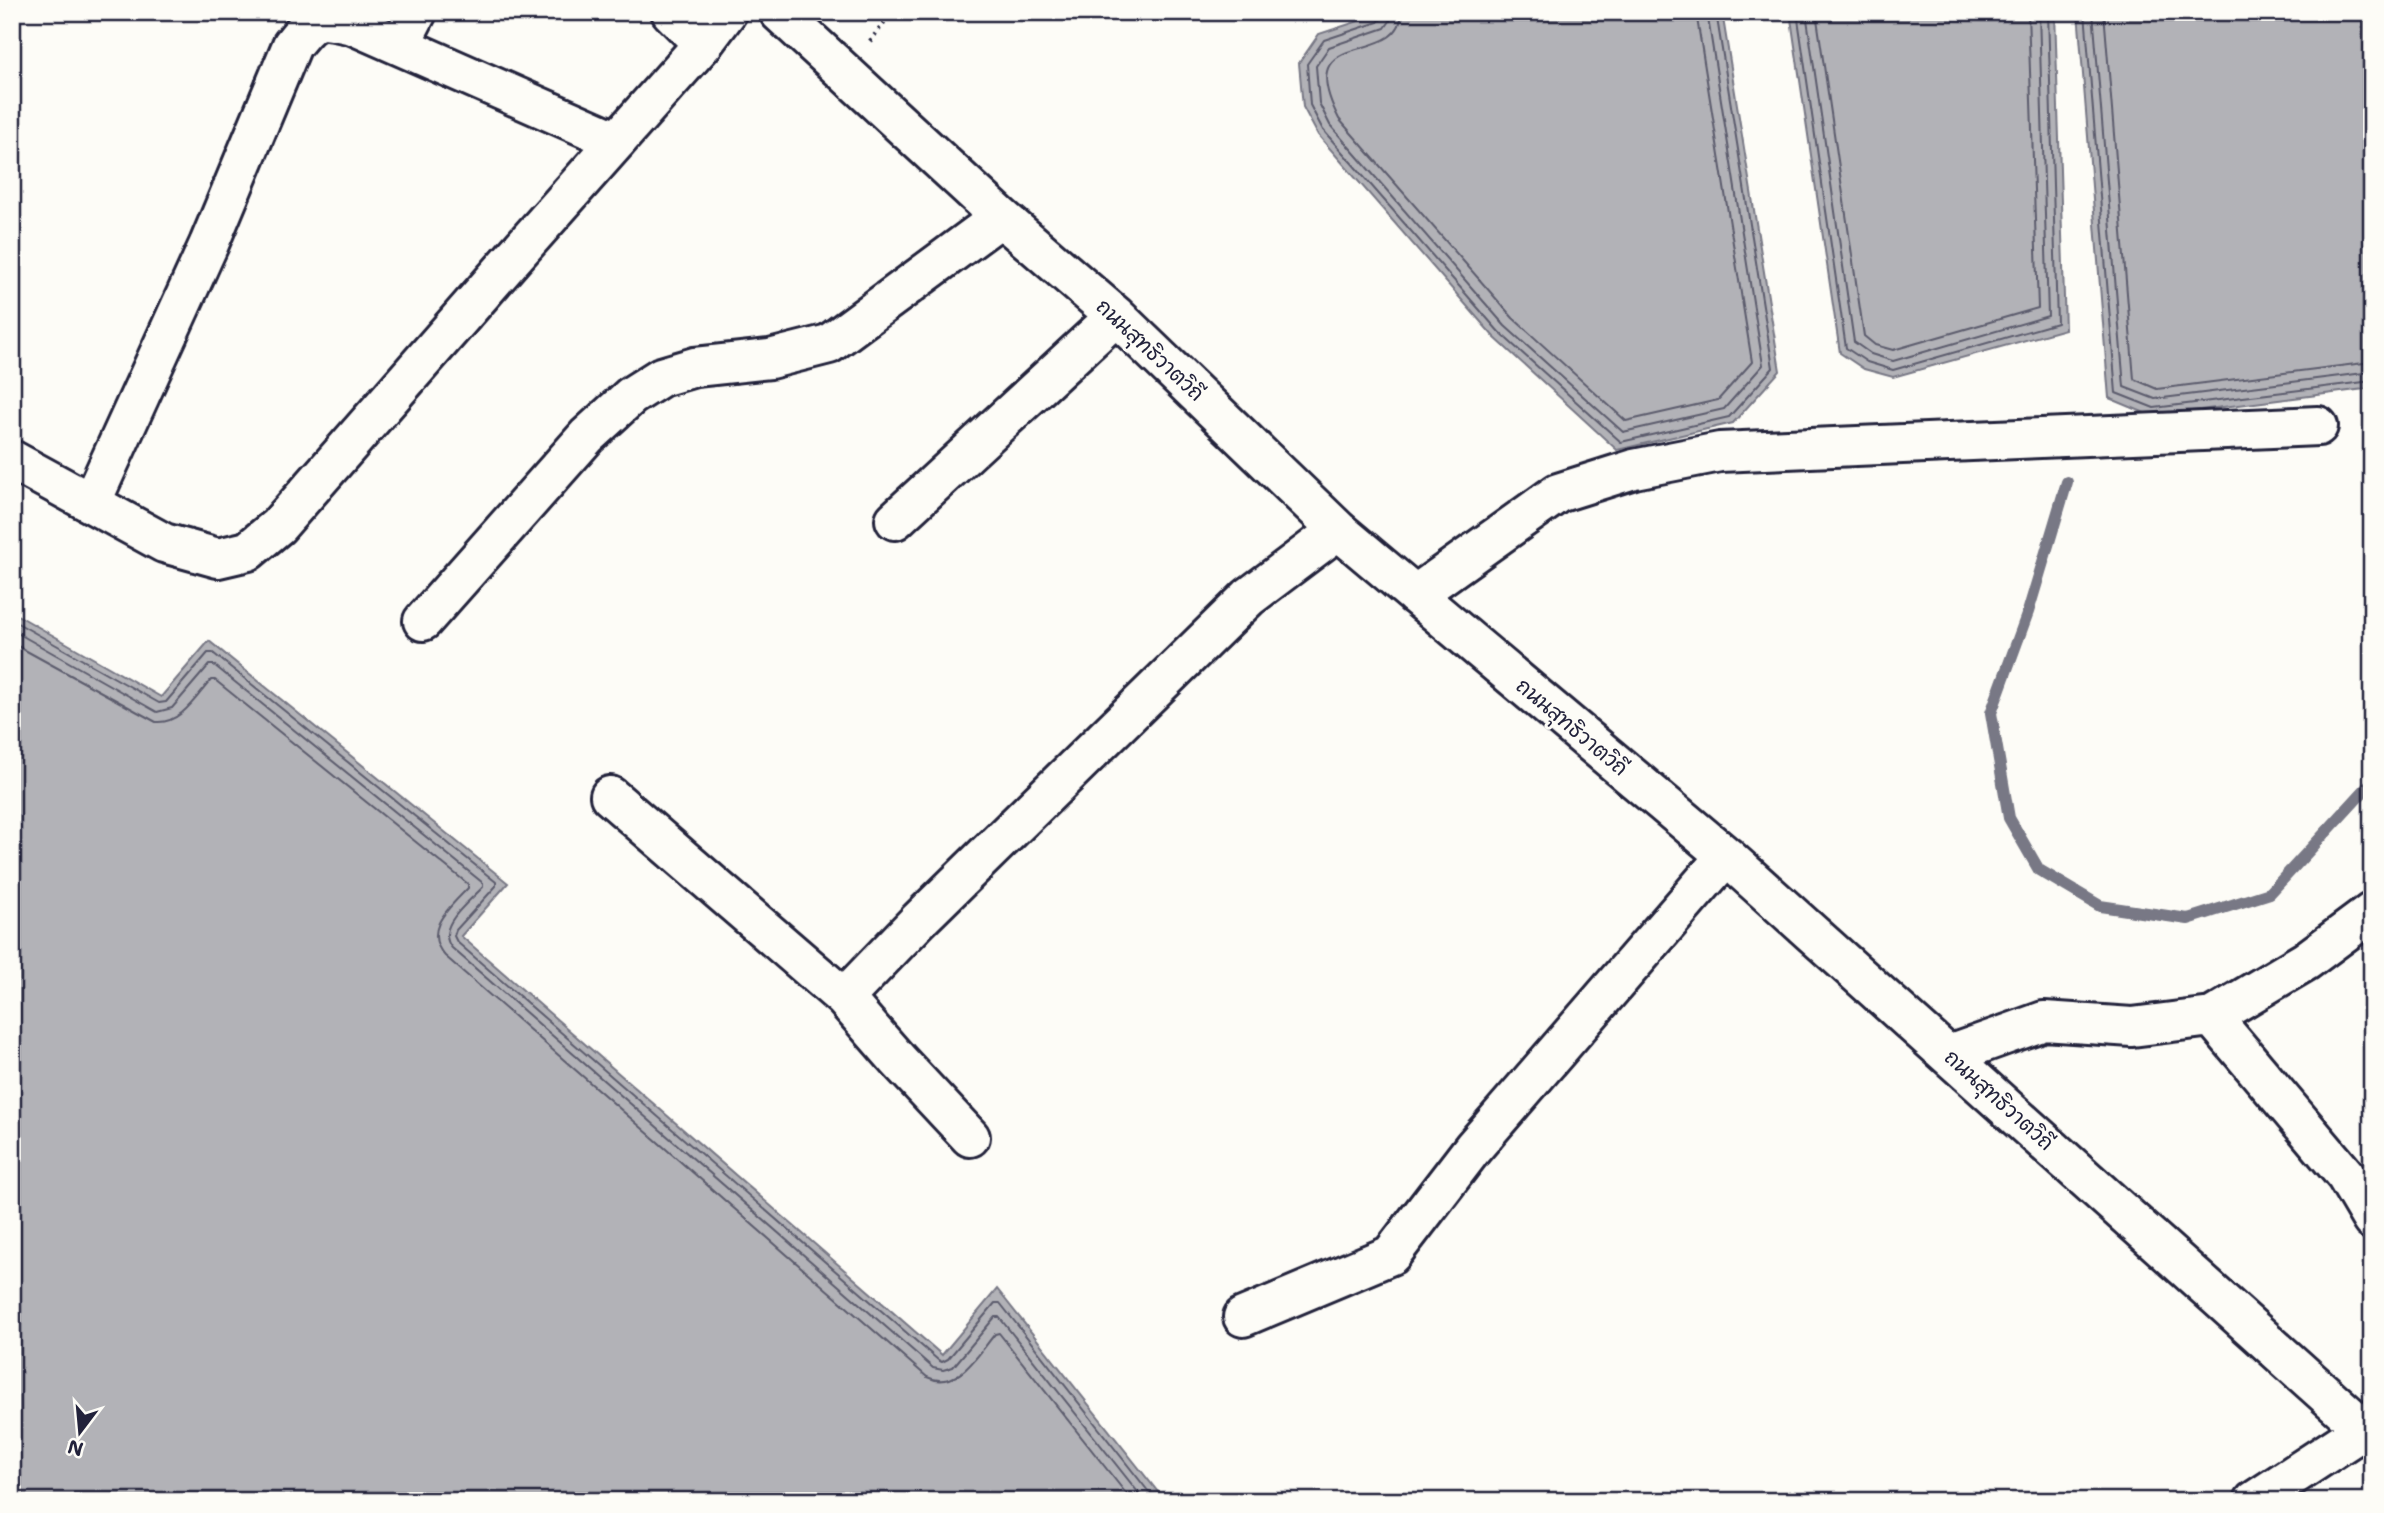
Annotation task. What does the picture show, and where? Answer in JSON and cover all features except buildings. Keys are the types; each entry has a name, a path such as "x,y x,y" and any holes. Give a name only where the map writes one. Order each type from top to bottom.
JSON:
{"street":[{"path":"400,46 417,12"},
{"path":"671,12 703,44"},
{"path":"12,460 164,544 218,558 248,551 278,526 703,44 727,12"},
{"name":"ถนนสุทธิวาตวิถี","path":"779,12 1001,217 1116,316 1338,530 1726,856 2369,1428"},
{"path":"90,503 209,244 292,45 309,24 324,18 353,25 617,141"},
{"path":"423,621 587,436 631,396 661,377 695,367 770,359 829,344 1001,217"},
{"path":"895,520 1116,316"},
{"path":"1415,595 1558,493 1634,469 1720,452 2318,426"},
{"path":"844,998 919,920 1250,597 1338,530"},
{"path":"610,796 844,998 970,1137"},
{"path":"1243,1317 1391,1255 1473,1148 1726,856"},
{"path":"1949,1055 2044,1021 2132,1027 2212,1017 2306,961 2372,912"},
{"path":"2212,1017 2346,1176 2372,1220"},
{"path":"2254,1501 2369,1428"}],"water":[{"path":"1386,12 1722,12 1780,371 1733,423 1617,450 1494,337 1318,135 1303,107 1299,63 1319,34"},
{"path":"1790,12 2055,12 2065,329 1893,377 1864,369 1840,353"},
{"path":"2078,12 2372,12 2372,388 2152,416 2109,398"},
{"path":"12,612 161,697 209,641 508,883 461,936 942,1355 997,1289 1165,1501 12,1501"}],"waterway":[{"path":"2067,482 2028,612 1991,713 2009,818 2039,870 2100,906 2188,919 2270,893 2372,782"}]}
